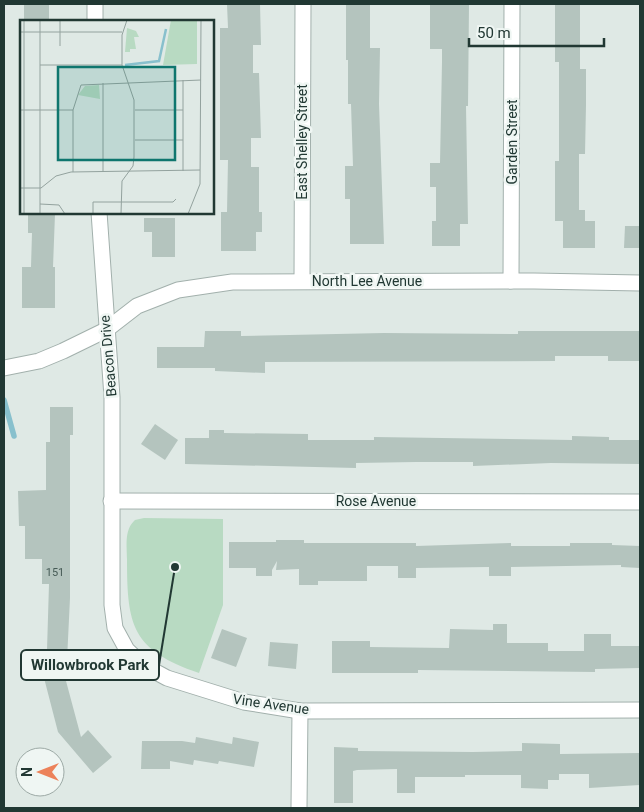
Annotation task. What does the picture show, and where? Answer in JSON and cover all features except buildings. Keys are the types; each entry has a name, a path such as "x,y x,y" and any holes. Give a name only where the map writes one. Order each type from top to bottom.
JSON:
{"street":[{"path":"94,20 95,4"},
{"name":"East Shelley Street","path":"302,280 303,4"},
{"name":"Garden Street","path":"512,4 512,281"},
{"name":"Beacon Drive","path":"99,214 112,397 111,500"},
{"name":"North Lee Avenue","path":"4,368 39,361 106,330 137,306 178,290 232,282 302,280 512,281 640,284"},
{"name":"Rose Avenue","path":"111,500 640,502"},
{"name":"Vine Avenue","path":"111,500 112,605 115,628 127,650 143,665 184,684 244,702 300,711 640,710"},
{"path":"300,711 300,808"}],"green space":[{"path":"144,518 223,519 223,605 199,673 159,655 138,632 132,618 127,582 127,538 131,524 135,520"}],"waterway":[{"path":"4,400 14,436"}],"place":[{"name":"Willowbrook Park","path":"175,567"}]}
